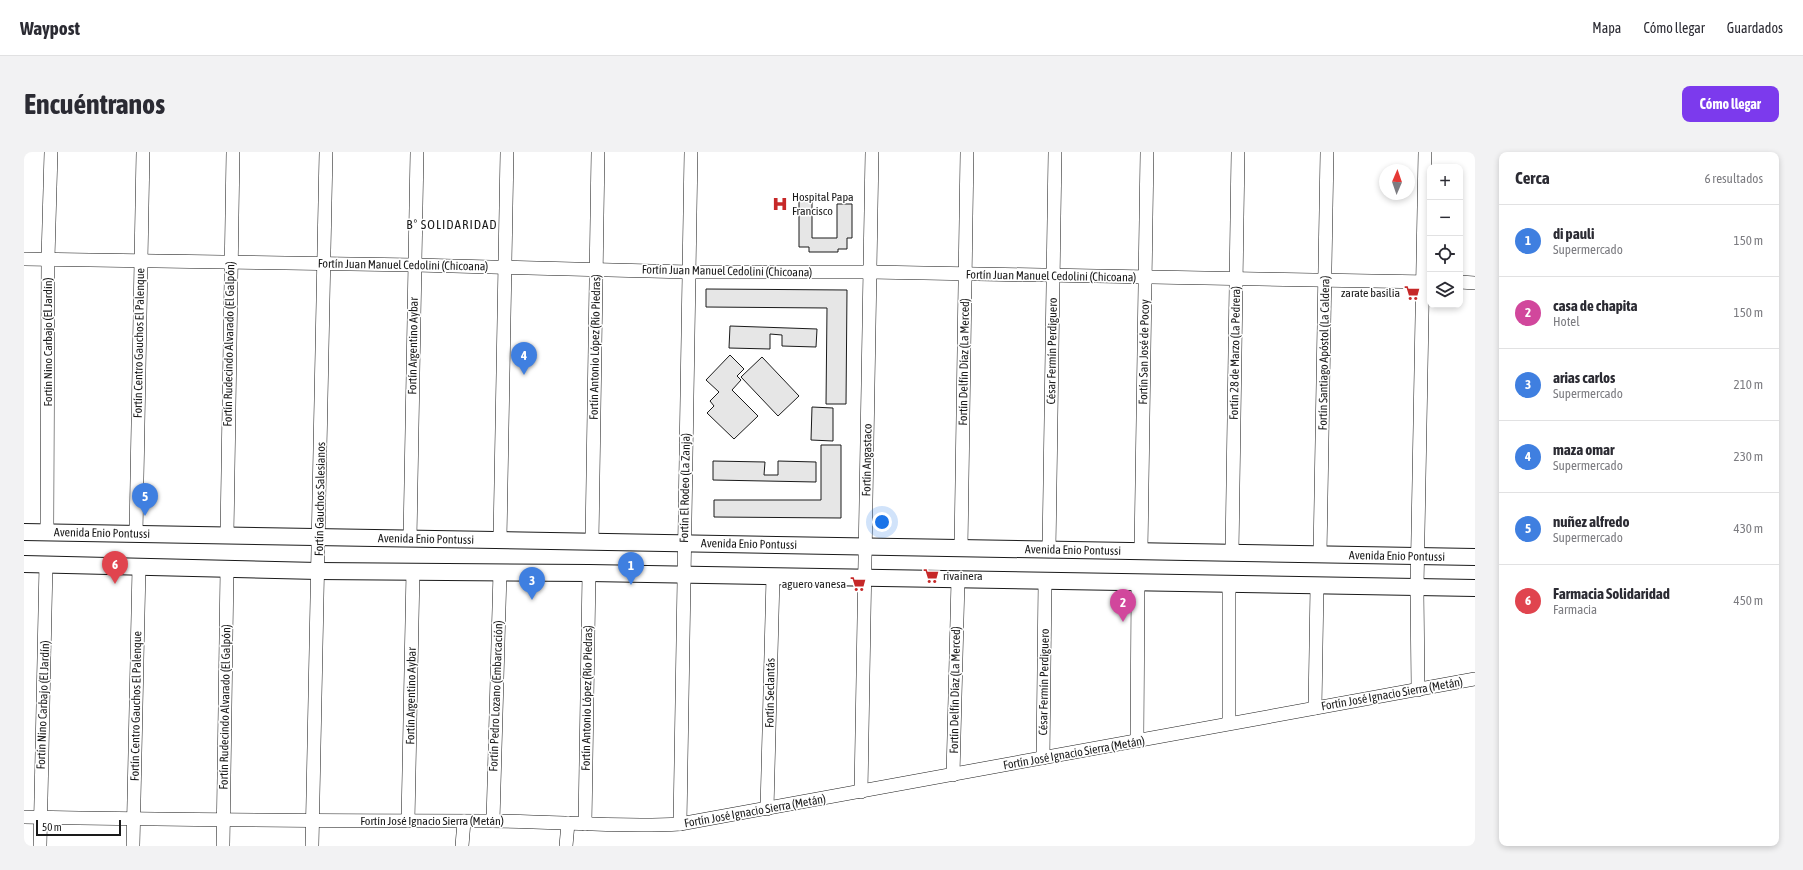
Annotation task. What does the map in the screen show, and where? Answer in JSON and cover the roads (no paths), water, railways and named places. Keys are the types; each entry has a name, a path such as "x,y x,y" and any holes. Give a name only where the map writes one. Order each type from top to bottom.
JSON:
{"main road":[{"name":"Avenida Enio Pontussi","path":"24,532 410,539 500,539 1475,557"},
{"path":"24,564 227,569 589,573 1475,588"}],"street":[{"name":"Fortín Nino Carbajo (El Jardín)","path":"47,532 48,259 51,152"},
{"name":"Fortín Centro Gauchos El Palenque","path":"136,534 143,152"},
{"name":"Fortín Rudecindo Alvarado (El Galpón)","path":"227,535 230,263 233,152"},
{"name":"Fortín Gauchos Salesianos","path":"312,846 320,537 326,152"},
{"name":"Fortín Argentino Aybar","path":"410,539 417,152"},
{"path":"500,539 506,152"},
{"name":"Fortín Antonio López (Río Piedras)","path":"592,541 598,152"},
{"name":"Fortín El Rodeo (La Zanja)","path":"680,824 691,152"},
{"name":"Fortín Angastaco","path":"860,792 872,152"},
{"name":"Fortín Delfín Díaz (La Merced)","path":"961,548 967,152"},
{"name":"César Fermín Perdiguero","path":"1049,550 1055,152"},
{"name":"Fortín San José de Pocoy","path":"1141,551 1147,152"},
{"name":"Fortín 28 de Marzo (La Pedrera)","path":"1232,553 1238,152"},
{"name":"Fortín Santiago Apóstol (La Caldera)","path":"1320,555 1326,280 1327,152"},
{"path":"1418,690 1417,588 1427,282 1426,152"},
{"name":"Fortín Juan Manuel Cedolini (Chicoana)","path":"24,259 415,265 689,272 870,272 1427,282"},
{"path":"1463,282 1475,283"},
{"name":"Fortín Nino Carbajo (El Jardín)","path":"40,846 46,564"},
{"name":"Fortín Centro Gauchos El Palenque","path":"133,846 139,566"},
{"name":"Fortín Rudecindo Alvarado (El Galpón)","path":"223,846 227,569"},
{"name":"Fortín Argentino Aybar","path":"408,821 413,571"},
{"name":"Fortín Pedro Lozano (Embarcación)","path":"493,821 500,572"},
{"name":"Fortín Antonio López (Río Piedras)","path":"585,824 589,573"},
{"name":"Fortín Seclantás","path":"767,809 773,576"},
{"name":"Fortín Delfín Díaz (La Merced)","path":"954,775 958,580"},
{"name":"César Fermín Perdiguero","path":"1043,758 1045,581"},
{"path":"1137,741 1138,582"},
{"path":"1229,584 1229,723"},
{"path":"1315,708 1317,586"},
{"name":"Fortín José Ignacio Sierra (Metán)","path":"24,816 134,819 493,821 585,824 680,824 1475,679"},
{"path":"462,846 464,821"},
{"path":"566,846 568,823"}],"place":[{"name":"Hospital Papa Francisco","path":"780,204"},
{"name":"zarate basilia","path":"1412,293"},
{"name":"maza omar","path":"524,375"},
{"name":"nuñez alfredo","path":"145,516"},
{"name":"rivainera","path":"931,576"},
{"name":"Farmacia Solidaridad","path":"115,584"},
{"name":"aguero vanesa","path":"858,584"},
{"name":"di pauli","path":"631,585"},
{"name":"arias carlos","path":"532,600"},
{"name":"casa de chapita","path":"1123,622"}],"district":[{"name":"B° SOLIDARIDAD","path":"452,224"}]}
